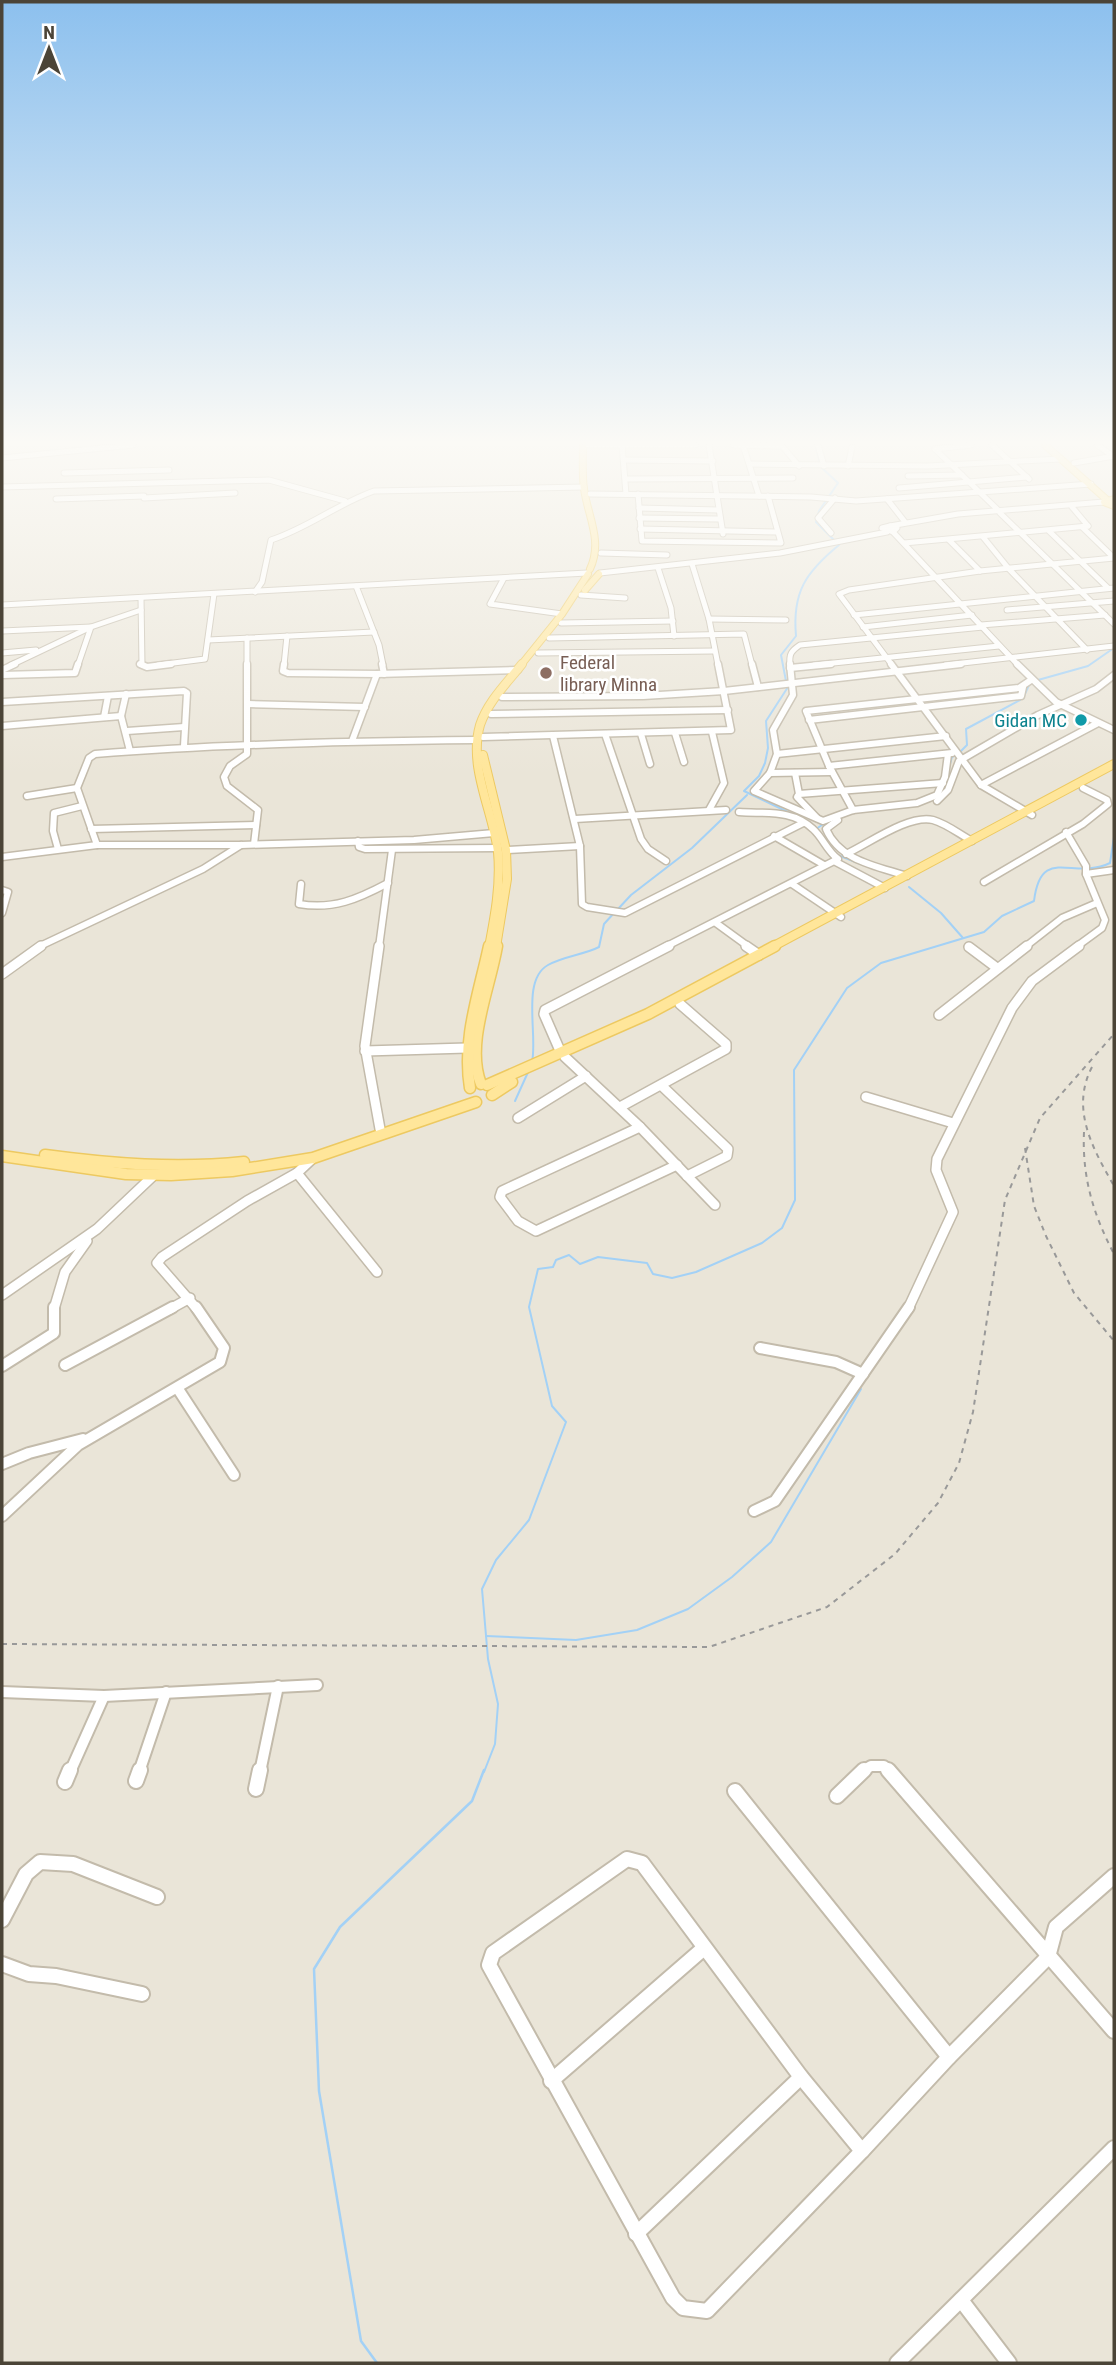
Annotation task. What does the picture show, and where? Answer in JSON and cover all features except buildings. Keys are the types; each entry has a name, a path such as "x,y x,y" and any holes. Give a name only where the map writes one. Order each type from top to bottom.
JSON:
{"main road":[{"path":"476,1102 469,1098 467,1048 495,911 502,849 494,833 479,772 480,738 491,714 549,638 594,572 595,555"},
{"path":"2,1156 90,1170 154,1175 232,1171 313,1158 488,1100 487,1088 476,1071 475,1049 504,910 507,879 478,725 487,708 581,594 600,555"},
{"path":"2,1149 134,1167 201,1167 295,1154 341,1143 380,1129 468,1090 487,1088 680,1004 1030,813 1114,764"},
{"path":"563,1055 839,916 972,841 1083,788 1114,770"}],"street":[{"path":"255,592 262,582 268,555"},
{"path":"667,555 661,566 674,636"},
{"path":"661,566 736,555"},
{"path":"2,605 504,578 692,564 748,555"},
{"path":"916,555 1031,680 1060,704 1114,730"},
{"path":"964,555 980,571"},
{"path":"998,555 1087,650"},
{"path":"1044,555 1114,624"},
{"path":"1076,555 1111,588"},
{"path":"1030,813 981,785 840,596 841,592 937,576 1114,558"},
{"path":"97,845 77,788 91,756 184,746 246,747 310,741 712,732 732,729 709,619 692,564"},
{"path":"504,578 490,604 561,618 673,621"},
{"path":"352,741 381,674 381,649 356,586"},
{"path":"854,615 1111,588"},
{"path":"141,598 142,667 204,660 214,594"},
{"path":"581,594 625,598"},
{"path":"1007,610 1114,601"},
{"path":"2,673 41,650 90,627 141,610"},
{"path":"863,627 972,615"},
{"path":"948,754 943,783 937,795 917,803 853,810 821,822 755,793 754,789 770,773 777,754 774,730 793,695 789,656 792,650 800,645 1105,615"},
{"path":"709,619 786,620"},
{"path":"2,631 90,627"},
{"path":"2,673 75,673 90,627"},
{"path":"208,640 374,632"},
{"path":"549,638 746,635 758,687"},
{"path":"287,636 284,673 381,674 518,670"},
{"path":"247,638 247,754 226,770 224,781 258,810 254,844"},
{"path":"790,668 999,646"},
{"path":"502,698 643,696 724,691 1114,647"},
{"path":"2,653 41,650"},
{"path":"538,653 715,651"},
{"path":"770,773 795,773 948,754 960,755 1060,704 1096,690 1114,675"},
{"path":"853,810 831,769 805,712 807,710 1023,687 1031,680"},
{"path":"809,720 1021,696 1023,687"},
{"path":"2,702 187,693 184,746"},
{"path":"126,695 121,716 130,751"},
{"path":"104,717 108,696"},
{"path":"248,704 365,707"},
{"path":"491,714 728,710"},
{"path":"2,726 121,716"},
{"path":"981,785 1098,723"},
{"path":"127,731 184,727"},
{"path":"709,810 724,783 712,732"},
{"path":"641,733 650,764"},
{"path":"674,733 684,762"},
{"path":"605,734 644,845 666,861"},
{"path":"552,736 580,846 582,904 623,913 803,823"},
{"path":"777,754 946,736"},
{"path":"907,876 846,854 831,841 826,832 828,827 855,814 916,808 937,800 948,790 960,755"},
{"path":"795,773 799,794 797,797 821,822"},
{"path":"799,794 943,783"},
{"path":"27,796 77,788"},
{"path":"984,882 1083,824 1108,804 1107,800 1083,788"},
{"path":"58,849 53,831 54,813 82,806"},
{"path":"575,819 726,810"},
{"path":"715,1205 620,1107 563,1055 544,1014 545,1010 838,859 827,850 814,831 782,812 739,812"},
{"path":"846,854 922,819 938,823 972,841"},
{"path":"90,829 256,825"},
{"path":"754,1511 775,1501 904,1318 953,1212 936,1170 937,1158 1012,1008 1032,981 1102,928 1105,920 1086,871 1066,832"},
{"path":"2,857 97,845 241,845 424,839 494,833"},
{"path":"774,836 824,865"},
{"path":"358,841 361,849 393,850 580,846"},
{"path":"2,974 12,963 38,947 208,868 241,845"},
{"path":"380,1129 365,1051 393,850"},
{"path":"834,861 885,888"},
{"path":"1086,871 1114,870"},
{"path":"301,884 299,904 334,906 350,903 388,883"},
{"path":"792,884 839,916"},
{"path":"2,890 8,892 8,897 2,913"},
{"path":"939,1015 1062,918 1097,903"},
{"path":"716,923 759,955"},
{"path":"969,947 997,968"},
{"path":"620,1107 662,1086 727,1046 680,1004"},
{"path":"365,1051 467,1048"},
{"path":"517,1118 586,1076"},
{"path":"662,1086 729,1149 727,1156 687,1176"},
{"path":"866,1097 953,1123"},
{"path":"640,1127 502,1191 499,1197 517,1221 536,1231 677,1165"},
{"path":"2,1516 65,1455 89,1437 178,1390 220,1362 224,1348 190,1298 157,1263 162,1257 247,1201 298,1173 313,1158"},
{"path":"298,1173 377,1272"},
{"path":"2,1366 54,1333 52,1318 65,1270 97,1229 154,1175"},
{"path":"2,1295 97,1229"},
{"path":"65,1365 190,1298"},
{"path":"760,1348 835,1362 863,1374"},
{"path":"178,1390 234,1475"},
{"path":"2,1464 29,1453 89,1437"},
{"path":"2,1692 104,1696 317,1685"},
{"path":"256,1789 278,1686"},
{"path":"136,1781 166,1692"},
{"path":"65,1782 104,1696"},
{"path":"836,1796 869,1766 876,1763 884,1766 1114,2031"},
{"path":"735,1791 949,2056"},
{"path":"2,1920 29,1869 36,1863 53,1859 66,1861 157,1897"},
{"path":"862,2151 801,2077 642,1863 627,1859 493,1953 489,1965 673,2298 684,2308 707,2311 862,2151 949,2056 1048,1957 1056,1927 1114,1876"},
{"path":"551,2081 704,1948"},
{"path":"2,1964 29,1974 56,1976 142,1994"},
{"path":"636,2234 801,2077"},
{"path":"897,2363 1114,2148"},
{"path":"961,2300 1009,2363"}],"shaded area":[{"path":"2,555 1114,555 1114,2363 2,2363"}],"waterway":[{"path":"786,681 781,655 796,636 796,607 799,595 810,574 828,555"},
{"path":"1038,680 1088,666 1111,650"},
{"path":"1024,696 1029,685"},
{"path":"788,687 766,721 768,748 765,763 759,776 744,791 792,814"},
{"path":"960,752 967,745 966,729 1020,700"},
{"path":"942,791 952,757 956,755"},
{"path":"618,909 631,895 692,848 747,795"},
{"path":"816,829 825,823"},
{"path":"486,1636 482,1589 496,1560 529,1520 566,1422 552,1406 529,1307 538,1269 553,1267 556,1260 569,1255 580,1264 598,1257 647,1263 653,1274 672,1278 696,1272 762,1243 782,1228 795,1200 794,1070 847,988 881,963 984,932 1002,916 1034,901 1038,884 1051,869 1084,869 1110,863 1114,837"},
{"path":"840,856 861,864"},
{"path":"909,887 941,913 963,938"},
{"path":"532,1062 533,995 540,972 554,962 599,947 604,924 614,913"},
{"path":"515,1101 529,1070"},
{"path":"486,1636 576,1640 637,1630 688,1609 732,1577 771,1542 861,1389"},
{"path":"484,1772 495,1744 498,1704 486,1636"},
{"path":"377,2363 361,2341 319,2091 314,1969 340,1927 472,1801 484,1770"}],"railway":[{"path":"1026,1152 1040,1118 1114,1034"},
{"path":"1092,1067 1083,1098 1084,1113 1092,1143 1114,1186"},
{"path":"1084,1132 1090,1195 1114,1254"},
{"path":"2,1644 709,1647 827,1607 895,1554 938,1503 959,1463 973,1412 1005,1200 1026,1152"},
{"path":"1026,1152 1034,1206 1046,1236 1074,1293 1114,1341"}],"place":[{"name":"Federal library Minna","path":"546,673"},
{"name":"Gidan MC","path":"1081,720"}]}
